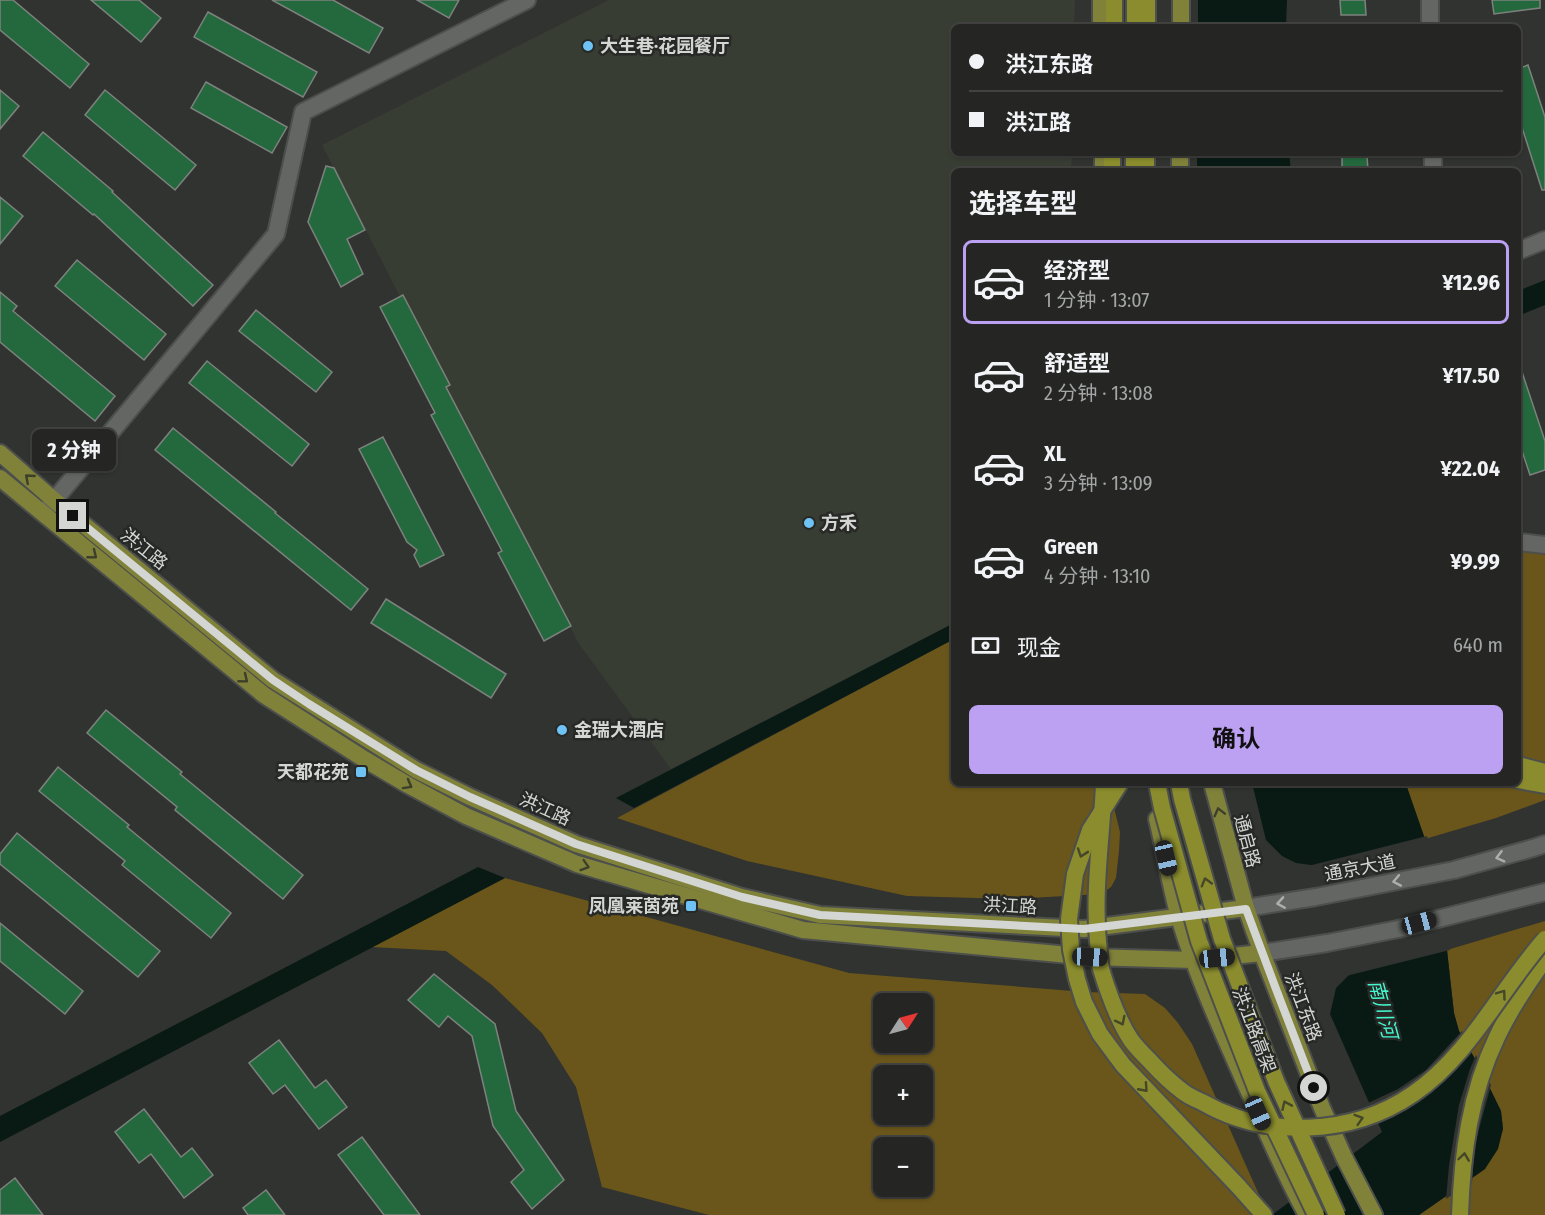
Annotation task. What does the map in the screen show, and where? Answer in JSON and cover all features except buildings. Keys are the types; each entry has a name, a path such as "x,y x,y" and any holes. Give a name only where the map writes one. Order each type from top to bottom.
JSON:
{"highway":[{"path":"1114,0 1114,24"},
{"path":"1135,0 1135,24"},
{"path":"1147,0 1147,24"},
{"path":"1521,766 1545,772"},
{"path":"1521,781 1545,785"},
{"path":"1104,786 1096,923 1101,967 1114,1008 1131,1040 1156,1068 1183,1092 1215,1110 1258,1123 1285,1128 1318,1127 1349,1122 1395,1105 1435,1078 1452,1061 1545,939"},
{"path":"1118,786 1090,831 1075,874 1069,919 1071,950 1084,1002 1100,1034 1123,1065 1264,1215"},
{"name":"洪江路高架","path":"1158,786 1198,941 1257,1091 1316,1215"},
{"name":"洪江路高架","path":"1180,786 1222,939 1276,1081 1337,1215"},
{"path":"1460,1215 1462,1173 1468,1128 1480,1080 1497,1038 1521,992 1545,959"}],"main road":[{"path":"1101,0 1101,24"},
{"path":"1141,0 1141,24"},
{"path":"1180,24 1181,0"},
{"name":"洪江路","path":"0,453 263,672 291,692 416,770 470,797 576,844 742,897 820,915 1084,929 1179,916"},
{"name":"洪江路","path":"0,478 264,695 408,785 466,816 577,864 803,930 1090,957 1194,960"},
{"path":"1150,786 1179,916 1194,960 1225,1038 1293,1190 1307,1215"},
{"name":"通启路","path":"1213,786 1246,909"},
{"name":"通京大道","path":"1179,916 1246,909"},
{"name":"洪江东路","path":"1246,909 1318,1098 1344,1157 1374,1215"},
{"path":"1194,960 1262,953"}],"street":[{"path":"43,514 276,234 303,112 526,0"},
{"path":"1430,0 1430,24"},
{"path":"1521,250 1545,240"},
{"path":"1521,542 1545,545"},
{"name":"通京大道","path":"1246,909 1454,870 1545,844"},
{"path":"1262,953 1327,944 1398,929 1545,892"}],"shaded area":[{"path":"609,0 1075,0 1074,24 951,24 951,156 1072,156 1071,168 951,168 951,625 671,769 579,644 322,145"},
{"path":"1521,547 1545,550 1545,800 1496,818 1425,839 1406,786 1521,786"},
{"path":"951,641 951,786 1109,786 1120,832 1116,878 1111,887 1101,894 1011,899 907,896 747,861 617,818"},
{"path":"505,878 849,973 1085,992 1145,994 1165,1008 1192,1044 1268,1215 709,1215 602,1187 576,1087 542,1033 492,985 446,951 372,947"},
{"path":"1545,921 1545,1215 1419,1215 1485,1169 1503,1129 1501,1111 1459,1031 1454,1013 1447,950"}],"water":[{"path":"1198,0 1287,0 1286,24 1198,24"},
{"path":"1197,156 1289,156 1291,168 1197,168"},
{"path":"1545,280 1545,305 1521,315 1521,290"},
{"path":"951,625 951,641 634,808 616,798"},
{"name":"南川河","path":"1253,786 1407,786 1425,839 1447,950 1454,1013 1459,1031 1501,1111 1503,1129 1498,1149 1485,1169 1419,1215 1272,1215 1382,1132 1330,1014 1336,988 1349,975 1320,865 1296,863 1282,856 1266,840"},
{"path":"478,867 505,878 0,1142 0,1116"}],"pier":[{"path":"1427,836 1450,950 1342,977 1345,974 1318,868 1308,866"},
{"path":"1462,1031 1472,1049 1454,1069 1374,1121 1366,1104 1398,1089 1426,1070"},
{"path":"1476,1055 1491,1085 1475,1144 1472,1182 1446,1199 1459,1105"}],"place":[{"name":"大生巷·花园餐厅","path":"588,46"},
{"name":"方禾","path":"809,523"},
{"name":"金瑞大酒店","path":"562,730"},
{"name":"天都花苑","path":"361,772"},
{"name":"凤凰莱茵苑","path":"691,906"}],"route":[{"path":"73,516 273,680 309,704 416,770 470,797 576,844 742,897 820,915 1084,929 1246,909 1314,1088"}]}
